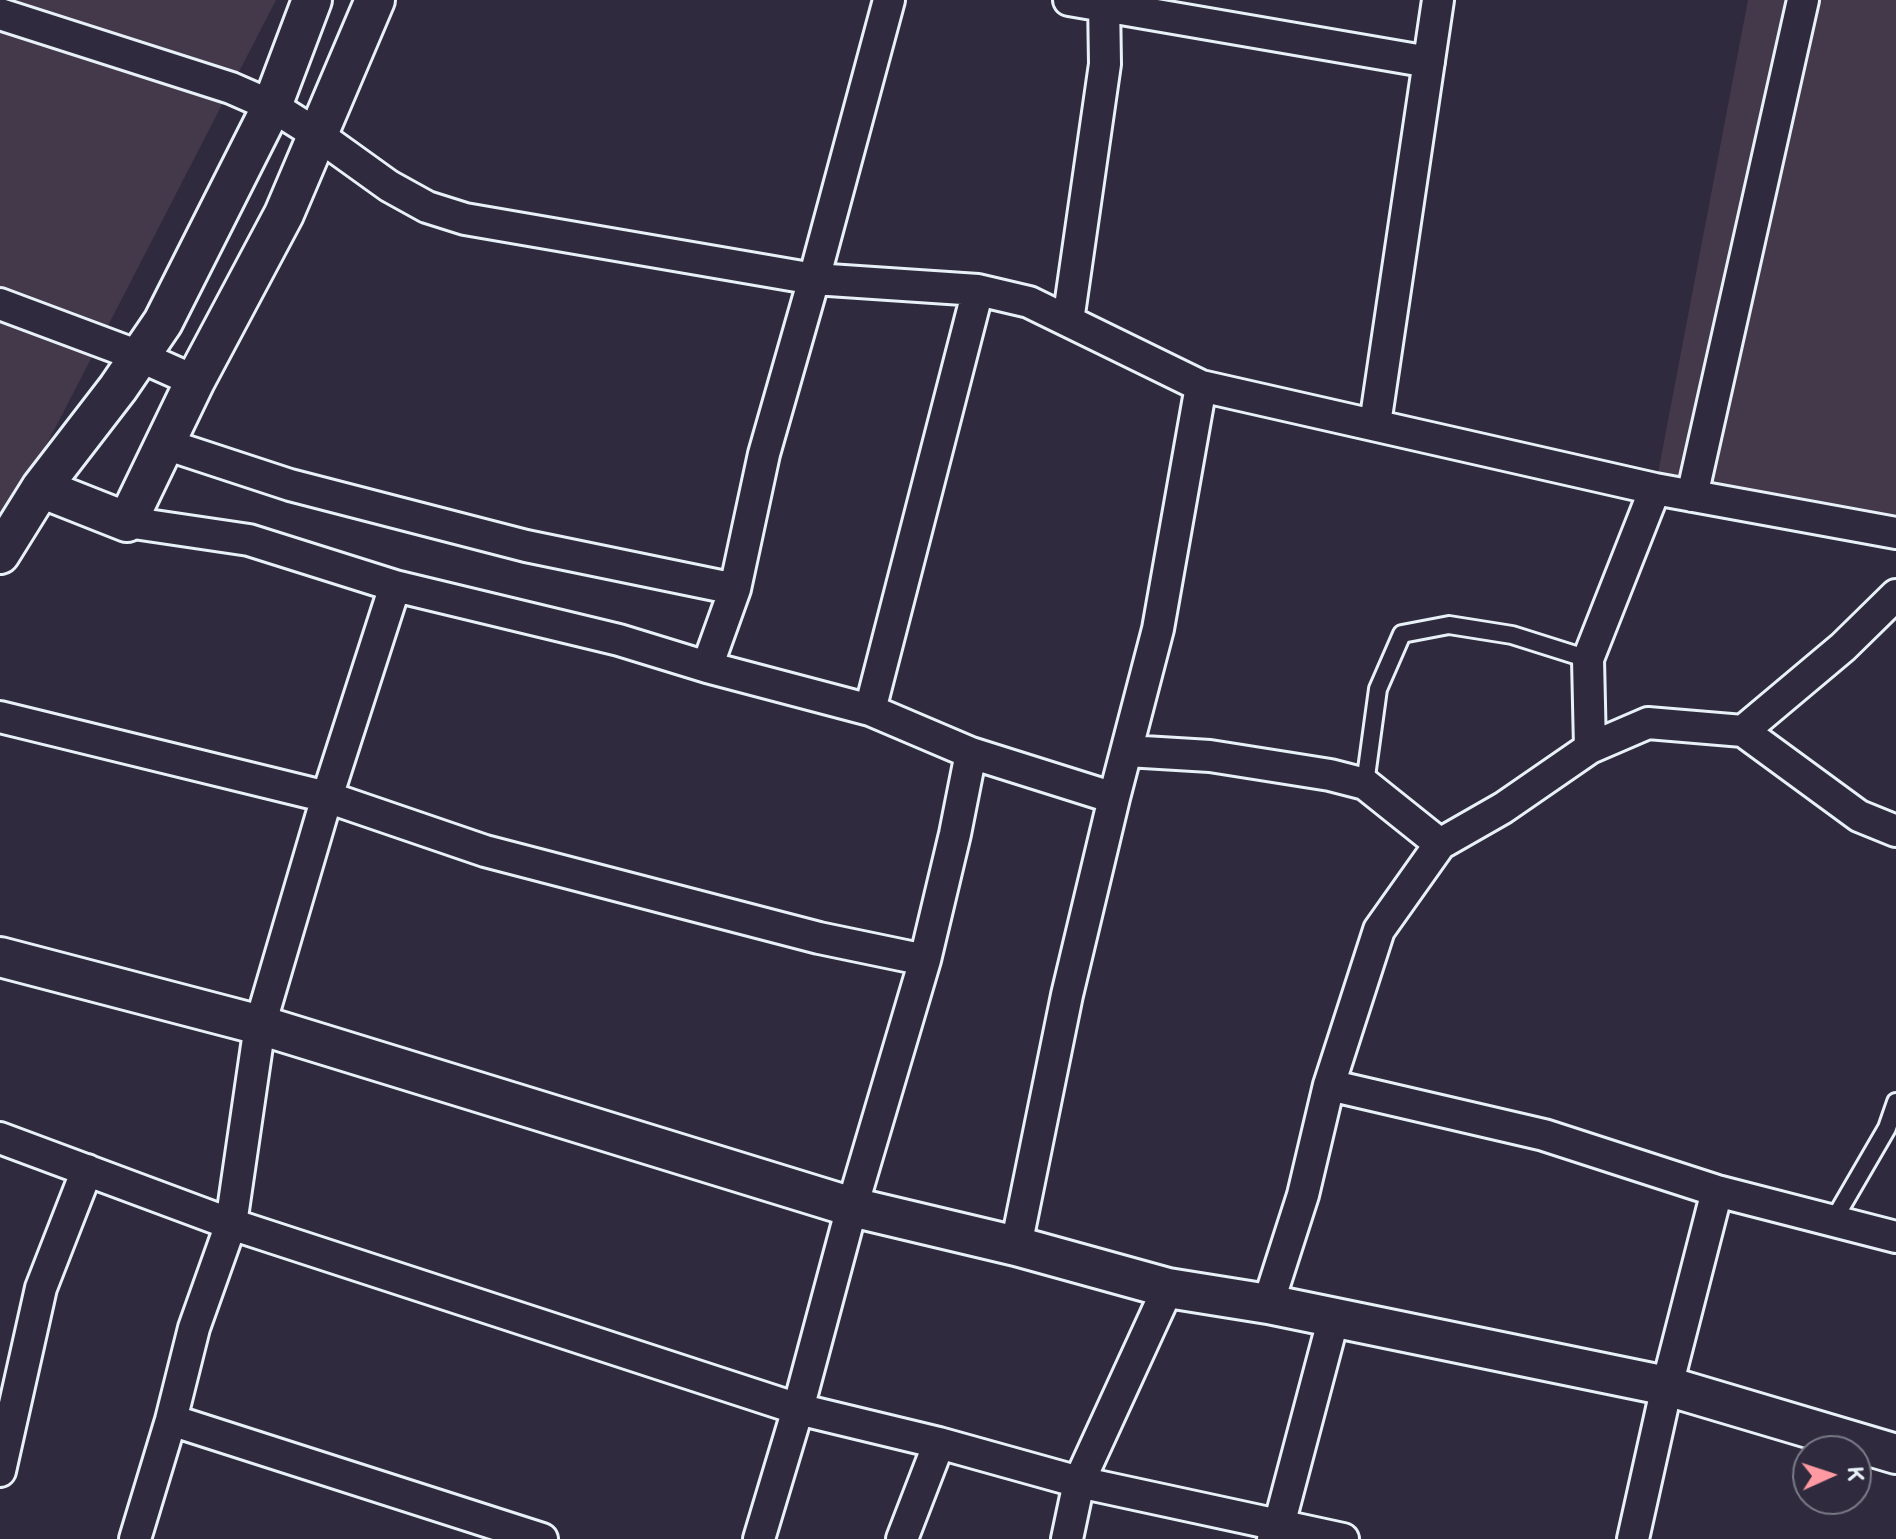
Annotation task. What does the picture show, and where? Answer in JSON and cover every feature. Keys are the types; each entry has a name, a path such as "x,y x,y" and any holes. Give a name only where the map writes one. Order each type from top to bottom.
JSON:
{"street":[{"path":"0,554 41,488 118,388 163,322 272,106 312,0"},
{"path":"127,522 195,381 284,214 375,0"},
{"path":"707,667 735,589 764,454 889,0"},
{"path":"1069,0 1429,62"},
{"path":"1375,424 1438,0"},
{"path":"1692,496 1803,0"},
{"path":"1068,321 1105,64 1104,4"},
{"path":"0,14 231,88 272,106 389,186 427,207 465,219 814,279 978,290 1029,302 1201,386 1655,489 1896,533"},
{"path":"870,710 978,290"},
{"path":"0,304 139,356 195,381"},
{"path":"1016,1246 1067,995 1158,629 1201,386"},
{"path":"165,444 290,485 526,546 735,589"},
{"path":"41,488 127,522 249,540 395,586 619,640 870,710 971,753 1114,798"},
{"path":"1590,748 1588,659 1655,489"},
{"path":"135,1539 171,1420 194,1328 231,1224 260,1025 327,797 395,586"},
{"path":"1743,731 1843,647 1896,595"},
{"path":"0,717 327,797 485,851 819,938 925,960"},
{"path":"1268,1304 1303,1195 1329,1085 1379,930 1440,844 1503,808 1590,748 1648,723 1743,731 1859,816 1896,831"},
{"path":"1127,751 1210,756 1330,775 1365,784 1440,844"},
{"path":"759,1539 925,960 971,753"},
{"path":"0,957 260,1025 852,1207 1016,1246 1168,1288 1268,1304 1667,1386 1896,1454"},
{"path":"1329,1085 1544,1135 1717,1191 1896,1237"},
{"path":"0,1138 231,1224 798,1409 1276,1532 1343,1539"},
{"path":"0,1471 41,1288 87,1170"},
{"path":"1633,1539 1667,1386 1717,1191"},
{"path":"1067,1539 1079,1482 1168,1288"},
{"path":"1276,1532 1334,1317"},
{"path":"171,1420 542,1539"},
{"path":"902,1539 939,1443"}],"lane":[{"path":"1365,784 1378,689 1402,634 1449,625 1512,635 1588,659"},
{"path":"1833,1221 1887,1128 1896,1102"}],"shaded area":[{"path":"0,0 276,0 0,535"},
{"path":"1748,0 1896,0 1896,533 1655,489"}]}
